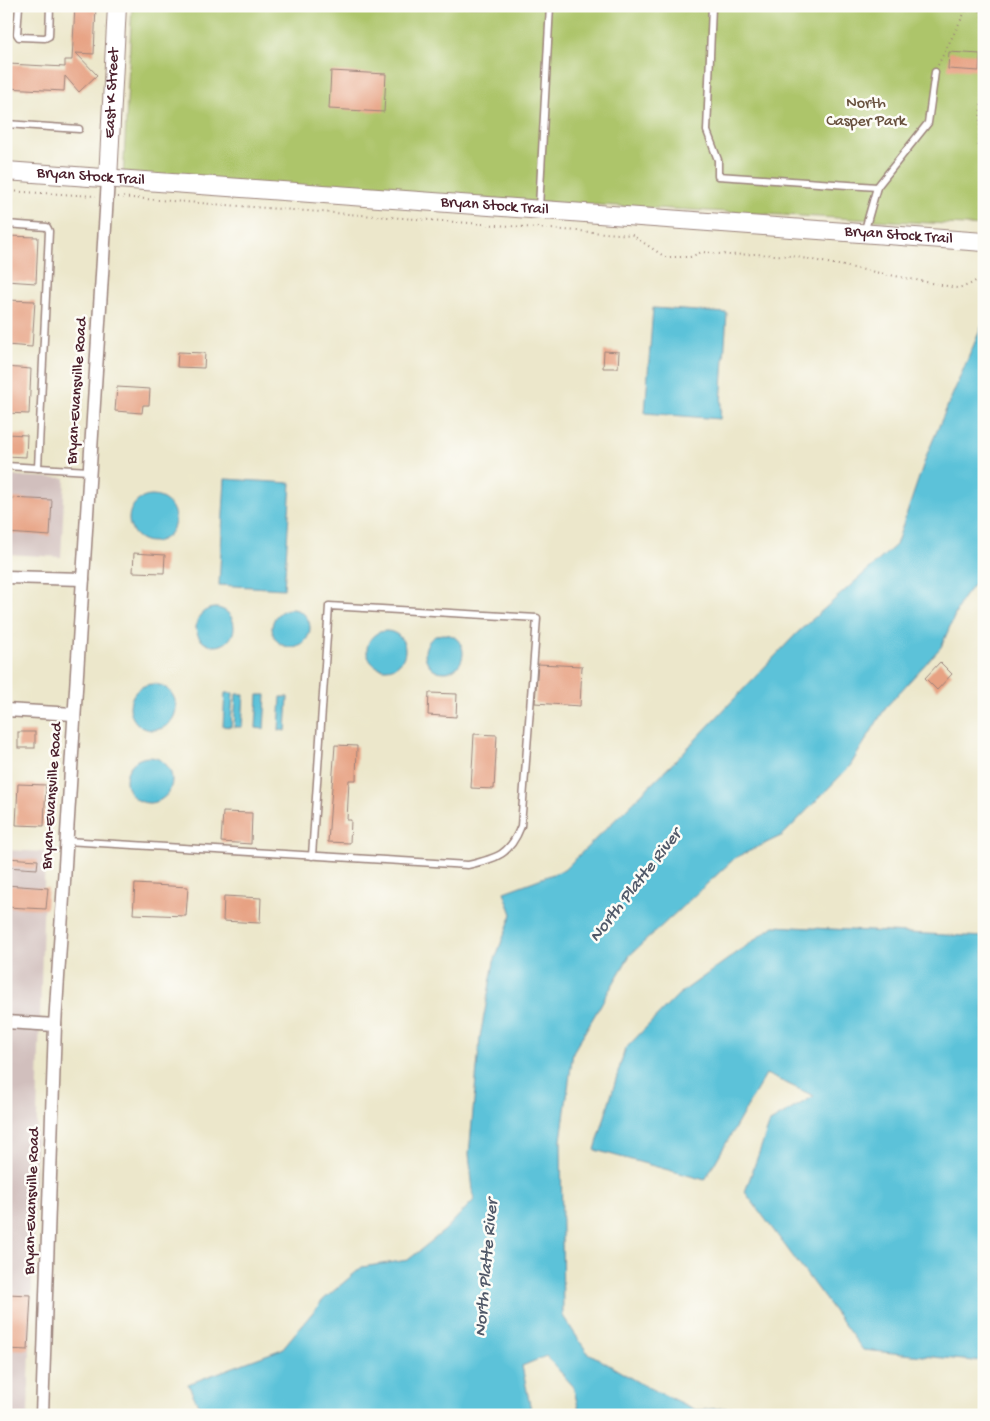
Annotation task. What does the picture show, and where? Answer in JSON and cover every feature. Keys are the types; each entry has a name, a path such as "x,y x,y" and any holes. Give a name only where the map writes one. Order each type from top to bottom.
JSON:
{"main road":[{"name":"East K Street","path":"107,187 117,6"},
{"name":"Bryan Stock Trail","path":"6,171 107,187 539,210 977,242"}],"street":[{"name":"Bryan-Evansville Road","path":"42,1415 55,1025 107,187"},
{"path":"6,577 83,579"},
{"path":"6,710 74,714"},
{"path":"6,1022 55,1025"}],"lane":[{"path":"19,6 17,34 20,37 45,38 49,36 50,6"},
{"path":"539,210 550,6"},
{"path":"712,6 707,131 718,160 718,176 877,186"},
{"path":"864,234 877,186 928,122 935,72"},
{"path":"6,124 79,129"},
{"path":"6,224 41,226 47,227 49,231 38,468"},
{"path":"6,466 90,471"},
{"path":"66,841 468,866 497,858 515,842 521,826 537,618 329,606 312,856"}],"path":[{"path":"935,72 968,6"},
{"path":"979,6 984,23"},
{"path":"984,65 978,147 984,150"},
{"path":"6,191 107,187 632,235 665,256 683,258 702,252 730,255 792,256 957,288 968,286 984,272"}],"shaded area":[{"path":"6,476 65,478 61,557 6,554"},
{"path":"6,850 45,852 28,1415 6,1415"}],"green space":[{"name":"North Casper Park","path":"132,6 984,6 984,226 123,179"}],"water":[{"path":"653,308 727,313 720,419 645,413"},
{"name":"North Platte River","path":"984,321 984,571 961,601 941,647 886,707 850,766 783,835 735,858 630,955 573,1052 561,1140 563,1316 587,1352 641,1384 696,1410 769,1405 817,1408 834,1415 580,1415 573,1386 546,1356 522,1366 532,1415 203,1415 188,1384 282,1349 323,1300 362,1267 408,1260 444,1231 474,1200 469,1154 480,1037 494,962 512,914 504,892 564,870 677,759 797,633 896,545 927,454"},
{"path":"225,479 291,483 284,589 219,585"},
{"path":"157,496 169,502 174,510 174,528 169,536 161,541 147,542 135,536 130,528 129,514 135,502 143,497"},
{"path":"215,608 229,613 234,627 229,641 215,646 201,641 196,627 201,613"},
{"path":"291,609 305,614 310,628 305,642 291,647 277,642 272,628 277,614"},
{"path":"386,631 400,636 405,650 400,664 386,669 372,664 367,650 372,636"},
{"path":"444,634 458,639 463,653 458,667 444,672 430,667 425,653 430,639"},
{"path":"158,684 162,685 172,694 175,698 175,716 166,726 158,730 148,730 140,726 131,716 130,702 134,694 144,685"},
{"path":"225,693 233,693 231,727 223,726"},
{"path":"236,694 244,694 242,727 234,727"},
{"path":"258,695 266,695 264,729 256,728"},
{"path":"281,697 288,697 286,731 279,730"},
{"path":"154,757 158,758 168,767 171,771 171,789 162,799 154,803 144,803 136,799 127,789 126,775 130,767 140,758"},
{"path":"774,926 984,937 984,1362 863,1350 745,1192 770,1122 814,1096 766,1074 705,1180 595,1150 625,1049 678,995"}],"building":[{"path":"75,6 96,6 94,54 76,53 97,75 79,92 65,76 64,91 6,88 8,64 65,67 65,60 72,60"},
{"path":"949,52 980,54 979,71 948,69"},
{"path":"331,71 386,74 384,112 329,109"},
{"path":"6,236 38,237 36,283 6,281"},
{"path":"6,300 35,301 32,347 6,345"},
{"path":"604,351 619,352 618,368 603,368"},
{"path":"178,352 205,353 204,368 177,367"},
{"path":"6,367 31,369 29,414 6,413"},
{"path":"117,387 150,389 149,405 143,405 142,413 115,411"},
{"path":"6,434 27,435 26,457 6,456"},
{"path":"9,498 52,500 50,536 7,533"},
{"path":"134,553 165,555 164,573 133,572"},
{"path":"940,662 952,674 937,690 925,678"},
{"path":"538,664 582,666 580,706 535,703"},
{"path":"429,693 457,694 456,717 428,715"},
{"path":"18,732 35,732 35,748 18,748"},
{"path":"474,734 497,735 494,789 471,788"},
{"path":"335,745 357,746 356,780 349,780 347,820 351,820 350,843 328,842"},
{"path":"18,784 46,785 44,826 16,825"},
{"path":"223,812 252,813 251,844 221,842"},
{"path":"6,858 38,860 37,869 6,867"},
{"path":"135,884 188,887 186,916 133,914"},
{"path":"6,885 48,888 46,909 6,907"},
{"path":"224,896 261,898 260,923 223,921"},
{"path":"6,1294 31,1295 28,1350 6,1349"}]}
